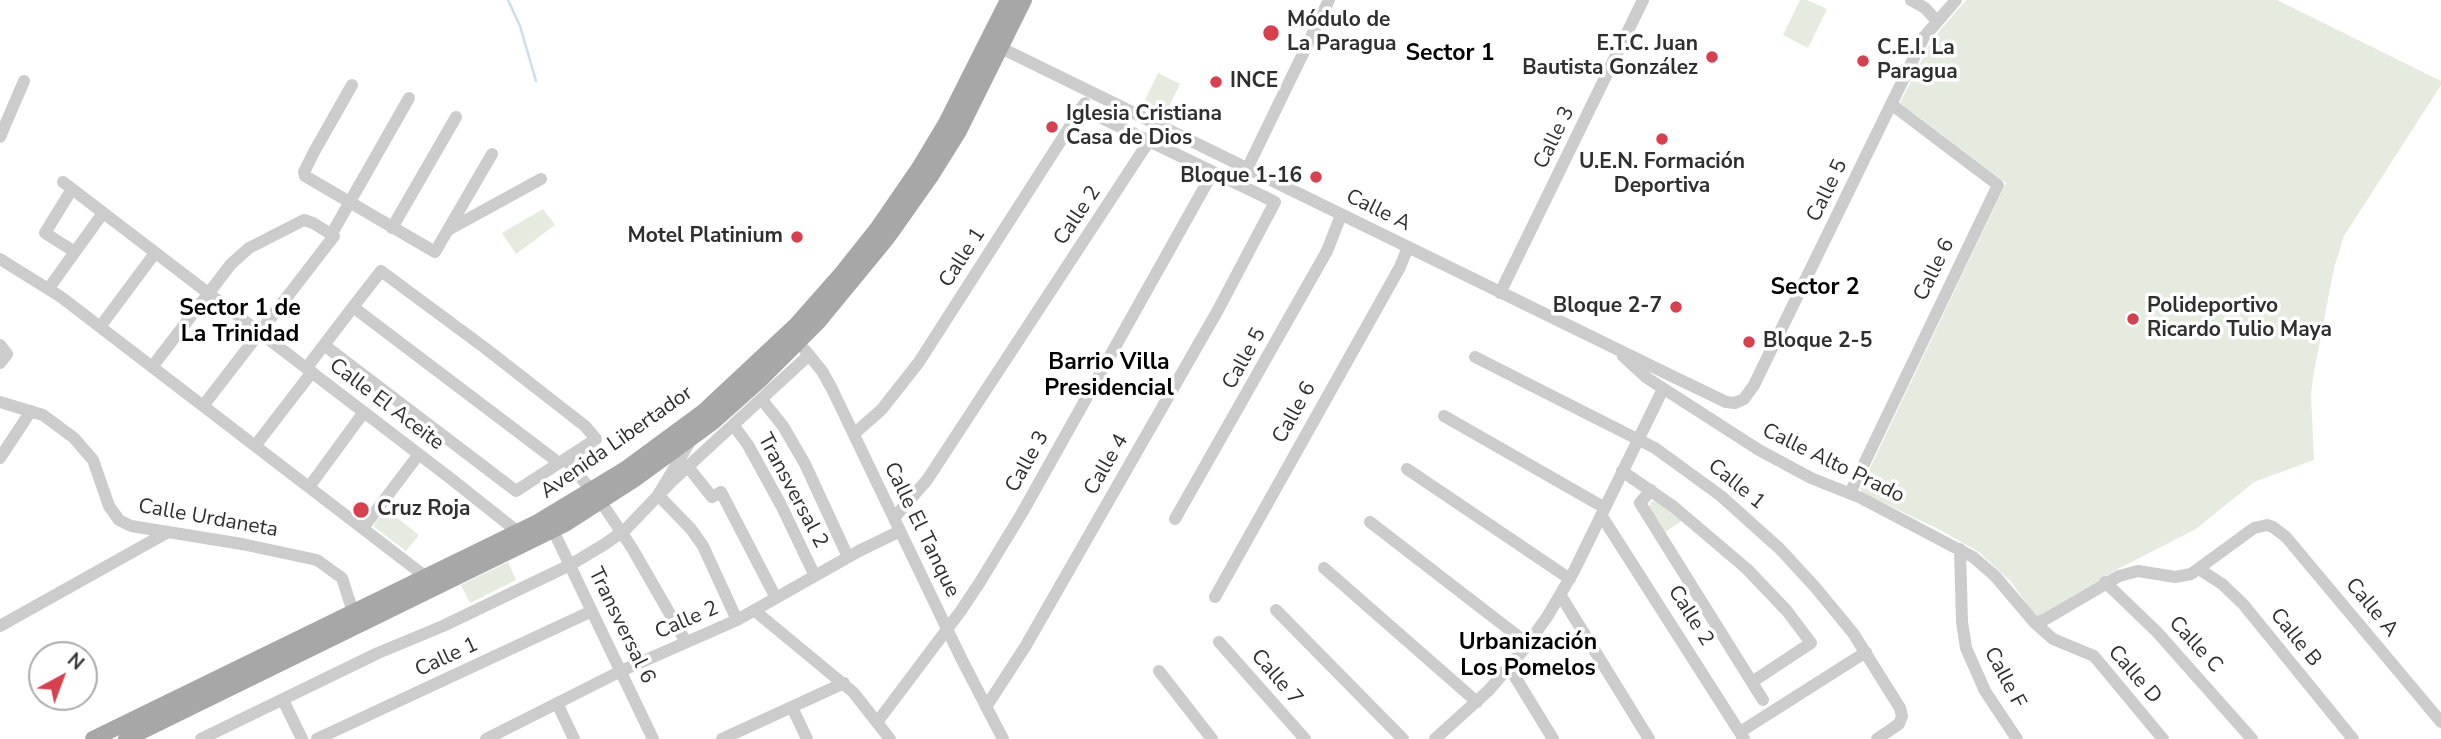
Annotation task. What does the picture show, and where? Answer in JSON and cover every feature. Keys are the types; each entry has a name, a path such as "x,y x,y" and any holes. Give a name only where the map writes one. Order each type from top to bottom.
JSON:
{"main road":[{"name":"Avenida Libertador","path":"93,739 597,496 691,439 804,349 872,260 959,131 995,45 1008,0"},
{"name":"Avenida Libertador","path":"125,739 553,530 647,453 703,412 808,312 860,251 919,168 958,101 1024,0"}],"street":[{"path":"1081,108 1247,188 1251,171 1329,0"},
{"name":"Calle 3","path":"1500,292 1643,0"},
{"path":"1911,0 1925,8 1937,21"},
{"name":"Calle 5","path":"1740,402 1754,386 1924,37 1956,0"},
{"name":"Calle A","path":"995,45 1726,402 1740,402"},
{"path":"0,137 24,80"},
{"path":"352,85 304,172 305,176 435,252 492,154"},
{"name":"Calle 1","path":"854,434 883,408 919,362 1091,92"},
{"path":"203,406 332,236 409,98"},
{"name":"Calle 6","path":"1850,493 1998,185 1891,104"},
{"path":"393,228 456,117"},
{"name":"Calle 2","path":"894,518 927,480 1149,141"},
{"path":"1189,160 1197,144"},
{"name":"Calle 3","path":"878,721 970,598 1022,513 1213,172"},
{"path":"448,230 541,180"},
{"name":"Calle El Aceite","path":"75,252 45,233 68,185 260,333 312,367 364,412 518,532"},
{"name":"Calle 4","path":"986,707 1038,624 1218,310 1275,202 1247,188"},
{"path":"49,288 103,213"},
{"name":"Calle 5","path":"1175,519 1322,262 1334,238 1341,215"},
{"path":"152,367 240,255 300,221 309,221 332,236"},
{"name":"Calle 6","path":"1214,597 1400,267 1408,247"},
{"path":"100,327 155,253"},
{"path":"0,259 49,288 426,577"},
{"path":"255,446 312,367 324,345 381,271 485,348 592,432 596,439 516,491 324,345"},
{"path":"353,307 562,461 597,496 622,532 686,642"},
{"name":"Calle Alto Prado","path":"1615,348 1634,367 1663,389 1759,450 1811,478 1850,493 1960,549 1996,576 2032,620"},
{"name":"Avenida Libertador","path":"201,739 570,565 622,532 658,495 762,400 804,349"},
{"name":"Calle El Tanque","path":"804,349 832,389 1003,739"},
{"name":"Calle 1","path":"1475,356 1655,448 1701,480 1771,540 1815,587 1866,652 1900,708 1901,722 1877,739"},
{"path":"1435,739 1449,735 1509,667 1561,596 1663,389"},
{"path":"762,400 783,426 801,456 848,557"},
{"name":"Calle Urdaneta","path":"0,402 51,419 86,450 93,460 109,506 119,520 131,526 317,560 342,579 353,612"},
{"path":"0,458 31,411"},
{"path":"309,487 364,412"},
{"name":"Calle 2","path":"1444,416 1603,511 1742,735"},
{"name":"Transversal 2","path":"734,426 748,445 781,505 815,576"},
{"path":"691,439 658,495 703,546 737,620"},
{"path":"363,528 419,454"},
{"path":"688,467 712,497 721,492 776,598"},
{"path":"1407,469 1570,579"},
{"path":"1622,471 1710,536 1747,569 1787,611 1811,643 1752,682"},
{"path":"1651,490 1640,503 1763,700"},
{"path":"1370,522 1528,644"},
{"name":"Calle A","path":"2199,569 2254,528 2267,525 2280,531 2441,722"},
{"name":"Transversal 6","path":"553,530 653,739"},
{"name":"Calle 2","path":"494,737 621,671 755,611 848,557 900,531"},
{"path":"0,626 168,532"},
{"name":"Calle F","path":"1960,549 1962,622 1966,648 1985,691 2017,739"},
{"path":"1324,568 1477,702"},
{"path":"2032,620 2044,620 2105,582 2129,572 2175,577 2191,574 2199,569"},
{"name":"Calle B","path":"2199,569 2222,584 2243,604 2353,739"},
{"name":"Calle C","path":"2105,582 2165,641 2252,739"},
{"path":"1561,596 1649,739"},
{"path":"1276,610 1403,739"},
{"name":"Calle 1","path":"317,739 592,611"},
{"path":"755,611 844,683 878,721 890,739"},
{"name":"Calle D","path":"2032,620 2053,639 2094,656 2163,739"},
{"name":"Calle 7","path":"1219,642 1305,739"},
{"path":"1742,735 1866,652"},
{"path":"1509,667 1553,739"},
{"path":"1159,671 1212,739"},
{"path":"725,739 844,683"},
{"path":"283,700 302,739"},
{"path":"557,703 574,739"},
{"path":"792,707 807,739"}],"shaded area":[{"path":"1800,0 1807,0 1827,9 1808,48 1783,35"},
{"name":"Polideportivo Ricardo Tulio Maya","path":"1966,0 2277,0 2441,81 2441,85 2344,236 2334,268 2313,377 2311,394 2314,460 2254,482 2196,529 2116,570 2036,618 2013,584 1979,552 1863,493 1860,489 2006,183 1900,103 1931,41"},
{"path":"1158,73 1180,84 1164,117 1142,106"},
{"path":"543,209 555,225 516,254 502,233"},
{"path":"1652,501 1659,502 1682,521 1665,532 1650,509"},
{"path":"386,509 419,535 406,551 373,526"},
{"path":"508,562 516,580 470,603 461,585"}],"waterway":[{"path":"508,0 520,26 536,81"}],"place":[{"name":"Módulo de La Paragua","path":"1271,33"},
{"name":"E.T.C. Juan Bautista González","path":"1712,57"},
{"name":"C.E.I. La Paragua","path":"1863,61"},
{"name":"INCE","path":"1216,82"},
{"name":"Iglesia Cristiana Casa de Dios","path":"1052,127"},
{"name":"U.E.N. Formación Deportiva","path":"1662,139"},
{"name":"Bloque 1-16","path":"1316,177"},
{"name":"Motel Platinium","path":"797,237"},
{"name":"Bloque 2-7","path":"1676,307"},
{"name":"Polideportivo Ricardo Tulio Maya","path":"2133,319"},
{"name":"Bloque 2-5","path":"1749,342"},
{"name":"Cruz Roja","path":"361,510"}],"district":[{"name":"Sector 1","path":"1450,54"},
{"name":"Sector 2","path":"1815,288"},
{"name":"Sector 1 de La Trinidad","path":"240,322"},
{"name":"Barrio Villa Presidencial","path":"1109,376"},
{"name":"Urbanización Los Pomelos","path":"1528,656"}]}
